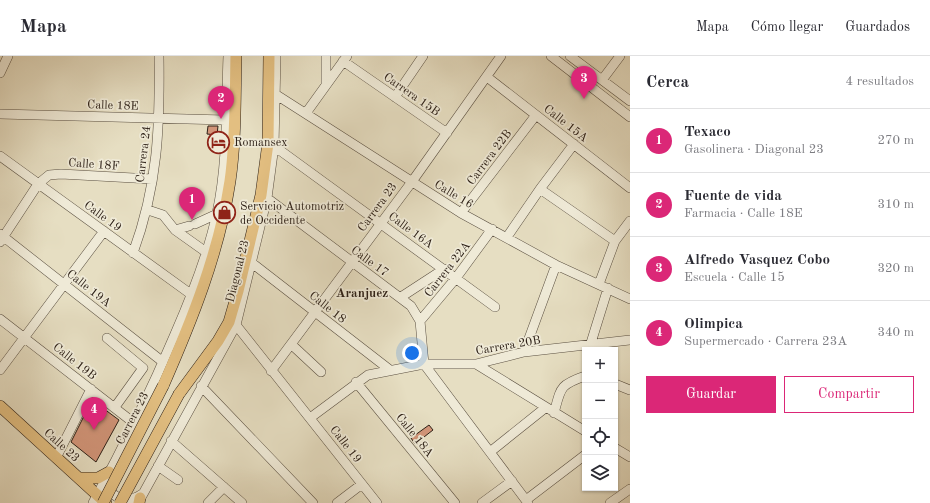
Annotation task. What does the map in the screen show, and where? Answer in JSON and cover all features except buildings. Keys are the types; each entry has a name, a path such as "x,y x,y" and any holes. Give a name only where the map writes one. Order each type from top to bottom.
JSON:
{"main road":[{"path":"195,297 219,235 230,180 233,156 236,56"},
{"path":"120,503 179,394 232,324 261,194 268,143 269,56"},
{"path":"225,138 233,156"},
{"path":"223,171 233,156"},
{"name":"Carrera 23","path":"100,501 163,386 195,297"},
{"name":"Calle 23","path":"0,406 79,478 100,501"},
{"path":"79,478 98,478 108,473"}],"street":[{"path":"0,73 8,56"},
{"name":"Carrera 24","path":"133,253 148,210 158,148 160,119 159,56"},
{"path":"195,297 217,214 223,171 228,56"},
{"name":"Diagonal 23","path":"232,324 252,263 267,198 274,146 276,56"},
{"path":"326,56 326,85"},
{"path":"395,97 423,56"},
{"name":"Carrera 23","path":"271,371 447,133 501,56"},
{"path":"551,56 630,117"},
{"path":"602,80 620,56"},
{"path":"572,57 630,101"},
{"path":"306,113 345,59"},
{"name":"Carrera 15B","path":"345,59 395,97 447,133"},
{"name":"Calle 15A","path":"487,77 630,188"},
{"name":"Calle 16","path":"275,94 461,213 556,265 630,299"},
{"name":"Calle 18E","path":"0,114 226,120"},
{"name":"Carrera 22B","path":"461,213 536,115"},
{"path":"507,237 540,189 574,144"},
{"name":"Calle 16A","path":"274,146 495,307"},
{"name":"Calle 19","path":"0,156 195,297"},
{"name":"Calle 18F","path":"38,184 49,175 61,174 152,179"},
{"path":"1,237 38,184"},
{"path":"540,189 615,241"},
{"name":"Calle 17","path":"267,198 352,263 401,297 411,306 420,321 424,364"},
{"path":"148,210 163,214 175,230 206,252"},
{"path":"175,230 192,226 217,214"},
{"path":"599,284 615,241 630,222"},
{"name":"Carrera 22A","path":"420,321 456,278 492,229"},
{"path":"0,370 104,231"},
{"name":"Calle 19A","path":"1,237 65,284 163,362"},
{"name":"Calle 18","path":"252,263 390,370"},
{"path":"524,352 556,265"},
{"path":"401,297 444,269"},
{"path":"590,347 608,288"},
{"name":"Carrera 23","path":"100,501 108,473 195,297"},
{"name":"Calle 19B","path":"0,319 134,423"},
{"path":"108,473 109,488 118,498 129,500 140,499 201,386 232,324"},
{"name":"Calle 19","path":"232,324 310,418 377,503"},
{"path":"107,338 143,368 114,407"},
{"name":"Carrera 20B","path":"595,347 630,340"},
{"path":"292,344 320,372"},
{"name":"Carrera 20B","path":"310,418 356,382 368,375 424,364 476,364 524,352 582,348"},
{"path":"424,364 527,501 582,457"},
{"path":"476,364 545,408 582,429"},
{"path":"554,413 564,385 582,377"},
{"name":"Calle 18A","path":"356,382 455,503"},
{"path":"618,385 630,390"},
{"path":"201,386 313,503"},
{"path":"56,458 91,389"},
{"path":"490,452 545,408"},
{"path":"171,441 242,503"},
{"path":"618,450 630,457"},
{"path":"158,466 178,480"},
{"path":"482,503 512,481"},
{"path":"337,503 362,484"},
{"path":"208,503 224,488"},
{"path":"610,503 630,488"}],"place":[{"name":"Alfredo Vasquez Cobo","path":"584,99"},
{"name":"Fuente de vida","path":"221,119"},
{"name":"Romansex","path":"219,142"},
{"name":"Servicio Automotriz de Occidente","path":"224,213"},
{"name":"Texaco","path":"192,220"},
{"name":"Olimpica","path":"94,430"}],"district":[{"name":"Aranjuez","path":"362,292"}]}
